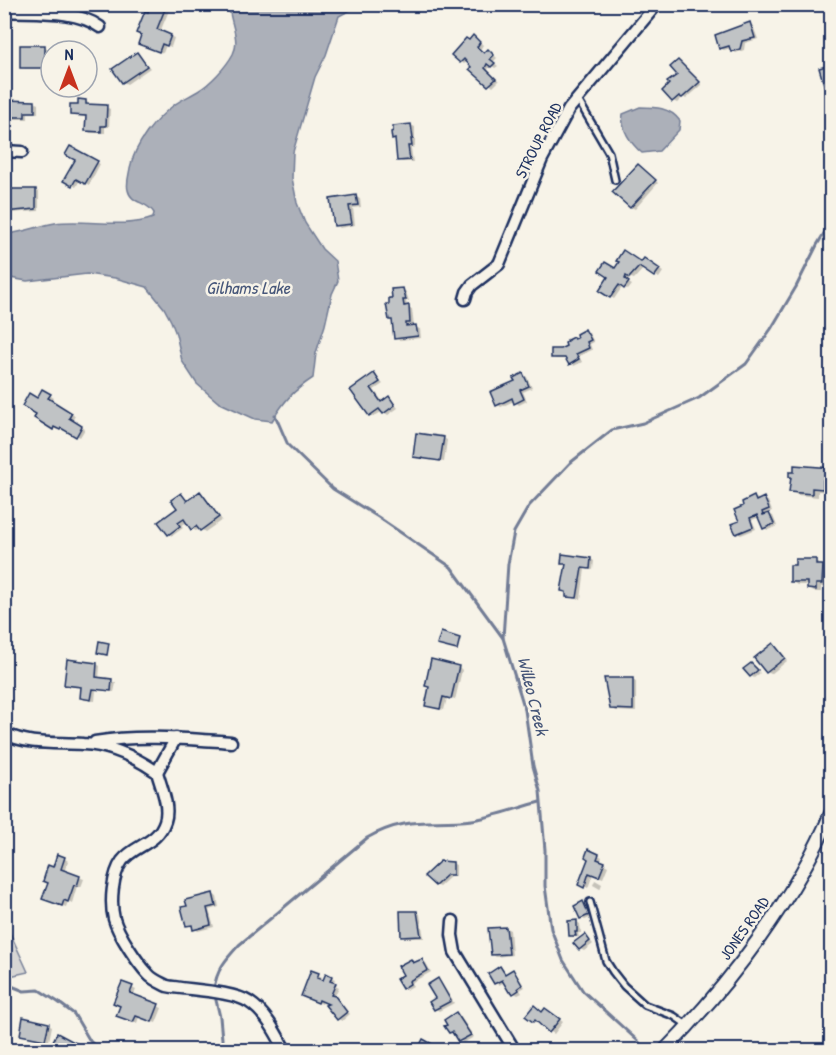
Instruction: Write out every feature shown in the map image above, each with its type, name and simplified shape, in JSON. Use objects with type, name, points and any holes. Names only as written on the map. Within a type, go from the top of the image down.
[{"type":"street","name":"STROUP ROAD","points":[[465,299],[472,285],[499,264],[557,128],[577,98],[657,4]]},
{"type":"street","points":[[4,11],[77,15],[92,20],[100,27]]},
{"type":"street","points":[[4,151],[22,152]]},
{"type":"street","points":[[4,734],[27,741],[104,746],[123,752],[157,772]]},
{"type":"street","points":[[83,744],[109,739],[176,738],[231,742]]},
{"type":"street","points":[[176,738],[157,772],[167,809],[164,822],[151,841],[123,861],[115,881],[113,914],[118,930],[148,974],[167,986],[243,999],[258,1009],[285,1050]]},
{"type":"street","name":"JONES ROAD","points":[[665,1050],[726,982],[756,942],[805,864],[831,811]]},
{"type":"street","points":[[453,921],[452,935],[455,952],[512,1046],[504,1050]]},
{"type":"lane","points":[[577,98],[609,153],[615,180]]},
{"type":"lane","points":[[590,902],[606,961],[618,979],[645,1005],[674,1016],[688,1026]]},
{"type":"shaded area","points":[[5,922],[28,972],[5,977]]},
{"type":"water","name":"Gilhams Lake","points":[[229,5],[360,5],[339,16],[326,55],[315,77],[293,152],[292,178],[297,203],[305,223],[322,249],[335,261],[338,281],[332,294],[316,353],[313,378],[289,397],[272,421],[255,419],[218,402],[197,384],[182,361],[171,321],[147,287],[115,278],[87,274],[27,281],[5,277],[5,234],[55,223],[130,223],[153,218],[154,213],[151,209],[132,198],[128,190],[128,179],[136,150],[160,117],[177,103],[208,84],[230,59],[236,42]]},
{"type":"water","points":[[640,107],[667,110],[680,121],[679,130],[659,151],[642,153],[630,140],[625,130],[623,114]]},
{"type":"building","points":[[151,4],[167,4],[157,29],[171,35],[167,46],[162,44],[159,52],[138,44],[141,35],[136,33],[145,11],[148,12]]},
{"type":"building","points":[[750,22],[755,38],[742,41],[740,49],[731,52],[729,46],[719,49],[715,35]]},
{"type":"building","points":[[473,35],[480,42],[477,47],[484,53],[488,49],[494,55],[490,59],[495,63],[491,67],[487,64],[485,68],[496,79],[488,86],[469,69],[471,67],[464,59],[460,63],[451,55],[466,38],[469,40]]},
{"type":"building","points":[[20,45],[39,45],[39,68],[20,68]]},
{"type":"building","points":[[137,52],[147,66],[122,83],[112,69]]},
{"type":"building","points":[[678,60],[700,82],[682,98],[679,96],[672,102],[662,91],[669,84],[667,82],[677,75],[670,67]]},
{"type":"building","points":[[830,65],[832,86],[825,88],[819,68]]},
{"type":"building","points":[[78,99],[86,100],[86,104],[107,105],[106,126],[101,126],[101,132],[85,131],[86,116],[70,115],[70,104],[78,104]]},
{"type":"building","points":[[4,100],[35,101],[35,112],[25,112],[25,117],[6,117],[4,120]]},
{"type":"building","points":[[411,124],[413,139],[411,139],[412,146],[408,146],[410,160],[397,161],[395,139],[392,140],[391,132],[393,126]]},
{"type":"building","points":[[70,146],[98,161],[85,184],[76,179],[72,186],[63,181],[75,160],[65,155]]},
{"type":"building","points":[[638,164],[656,180],[630,208],[612,192]]},
{"type":"building","points":[[10,189],[36,189],[36,209],[4,212],[4,196],[11,196]]},
{"type":"building","points":[[356,195],[358,205],[349,206],[352,224],[334,226],[330,199]]},
{"type":"building","points":[[623,250],[641,262],[644,258],[660,269],[654,277],[639,267],[629,278],[626,276],[625,279],[629,282],[624,289],[619,285],[610,298],[599,291],[608,277],[599,271],[605,262],[615,268],[619,262],[616,261]]},
{"type":"building","points":[[403,288],[406,300],[403,300],[404,306],[409,305],[410,323],[406,323],[406,326],[416,325],[418,336],[394,339],[392,320],[389,320],[386,304],[389,304],[389,298],[392,298],[391,289]]},
{"type":"building","points":[[585,329],[591,340],[587,342],[589,348],[576,354],[579,359],[569,365],[565,358],[551,358],[551,349],[566,346],[567,340],[577,338],[576,334]]},
{"type":"building","points":[[374,373],[380,382],[371,388],[381,402],[389,396],[395,405],[383,414],[379,409],[369,416],[350,390]]},
{"type":"building","points":[[523,373],[529,386],[520,390],[524,399],[514,404],[512,398],[496,406],[490,392],[515,381],[513,378]]},
{"type":"building","points":[[42,389],[51,394],[48,398],[72,413],[69,418],[82,426],[76,437],[61,428],[60,430],[54,427],[53,430],[34,418],[36,414],[22,406],[29,393],[37,398]]},
{"type":"building","points":[[416,433],[444,437],[440,461],[413,457]]},
{"type":"building","points":[[794,465],[832,468],[832,481],[823,480],[823,489],[812,488],[812,494],[789,492],[791,477],[789,477],[789,472],[794,472]]},
{"type":"building","points":[[200,491],[219,517],[200,531],[196,526],[191,530],[184,519],[178,523],[180,526],[168,535],[158,522],[177,508],[171,500],[181,493],[187,501]]},
{"type":"building","points":[[754,496],[756,501],[764,497],[769,509],[762,512],[763,515],[769,513],[774,524],[763,529],[757,515],[750,518],[753,527],[736,534],[731,524],[739,521],[734,510],[743,506],[742,502]]},
{"type":"building","points":[[562,554],[591,558],[590,569],[582,568],[577,598],[566,597],[566,592],[561,591],[566,564],[561,564]]},
{"type":"building","points":[[795,559],[816,559],[816,565],[823,565],[822,584],[816,584],[816,590],[807,589],[807,582],[790,582],[790,565],[795,565]]},
{"type":"building","points":[[441,632],[460,638],[457,650],[437,645]]},
{"type":"building","points":[[99,641],[109,643],[107,655],[97,653]]},
{"type":"building","points":[[773,643],[785,658],[766,673],[754,658]]},
{"type":"building","points":[[67,659],[97,663],[96,677],[112,679],[111,691],[93,689],[91,700],[80,698],[81,687],[64,685]]},
{"type":"building","points":[[431,659],[459,666],[451,699],[443,697],[440,709],[425,706],[429,687],[425,686]]},
{"type":"building","points":[[751,663],[758,670],[750,677],[743,669]]},
{"type":"building","points":[[604,678],[633,678],[633,710],[610,709]]},
{"type":"building","points":[[588,849],[599,854],[597,859],[605,862],[599,877],[589,873],[584,888],[578,885],[588,859],[585,857]]},
{"type":"building","points":[[57,854],[65,857],[61,869],[80,876],[68,902],[64,900],[62,906],[42,899],[48,883],[43,881],[48,865],[53,867]]},
{"type":"building","points":[[440,861],[453,862],[453,875],[447,875],[435,886],[424,876]]},
{"type":"building","points":[[213,893],[216,906],[207,908],[211,925],[193,930],[192,925],[186,926],[181,907],[187,906],[185,900]]},
{"type":"building","points":[[583,901],[589,915],[580,919],[574,906]]},
{"type":"building","points":[[400,911],[417,911],[421,936],[401,937]]},
{"type":"building","points":[[577,920],[576,936],[569,936],[568,921]]},
{"type":"building","points":[[506,927],[509,954],[491,955],[488,928]]},
{"type":"building","points":[[585,934],[590,941],[579,950],[573,943]]},
{"type":"building","points":[[411,959],[413,963],[422,959],[428,970],[409,981],[410,984],[402,989],[396,979],[403,975],[398,966]]},
{"type":"building","points":[[500,966],[505,974],[513,969],[522,985],[513,994],[509,992],[502,980],[494,984],[488,974]]},
{"type":"building","points":[[311,970],[319,973],[317,978],[323,980],[326,973],[332,976],[330,981],[336,983],[331,995],[335,996],[347,1012],[337,1020],[325,1005],[328,1004],[319,1000],[318,1003],[301,996]]},
{"type":"building","points":[[438,978],[451,1001],[434,1010],[429,1002],[435,998],[427,985]]},
{"type":"building","points":[[122,982],[133,986],[130,993],[159,1004],[152,1022],[136,1016],[133,1022],[116,1016],[120,1006],[113,1003]]},
{"type":"building","points":[[534,1005],[542,1012],[545,1008],[560,1019],[549,1033],[535,1020],[533,1022],[525,1016]]},
{"type":"building","points":[[456,1012],[471,1035],[458,1042],[452,1032],[449,1033],[444,1026],[447,1025],[444,1020]]},
{"type":"building","points":[[23,1017],[49,1023],[45,1040],[20,1035]]},
{"type":"building","points":[[57,1033],[78,1044],[75,1050],[49,1049]]},
{"type":"building","points":[[423,1039],[443,1050],[425,1050],[419,1047]]},
{"type":"waterway","points":[[503,638],[508,564],[514,532],[529,506],[570,463],[612,430],[643,423],[699,398],[746,364],[771,329],[832,220]]},
{"type":"waterway","name":"Willeo Creek","points":[[275,415],[288,445],[333,489],[451,567],[503,638],[525,710],[533,766],[540,791],[545,850],[545,886],[551,929],[563,960],[583,991],[639,1042],[644,1050]]},
{"type":"waterway","points":[[214,990],[219,971],[239,945],[367,838],[395,826],[419,822],[472,820],[540,802]]},
{"type":"waterway","points":[[4,983],[24,991],[39,990],[58,1002],[74,1014],[90,1041],[99,1050]]},
{"type":"waterway","points":[[215,996],[220,1017],[223,1050]]}]
